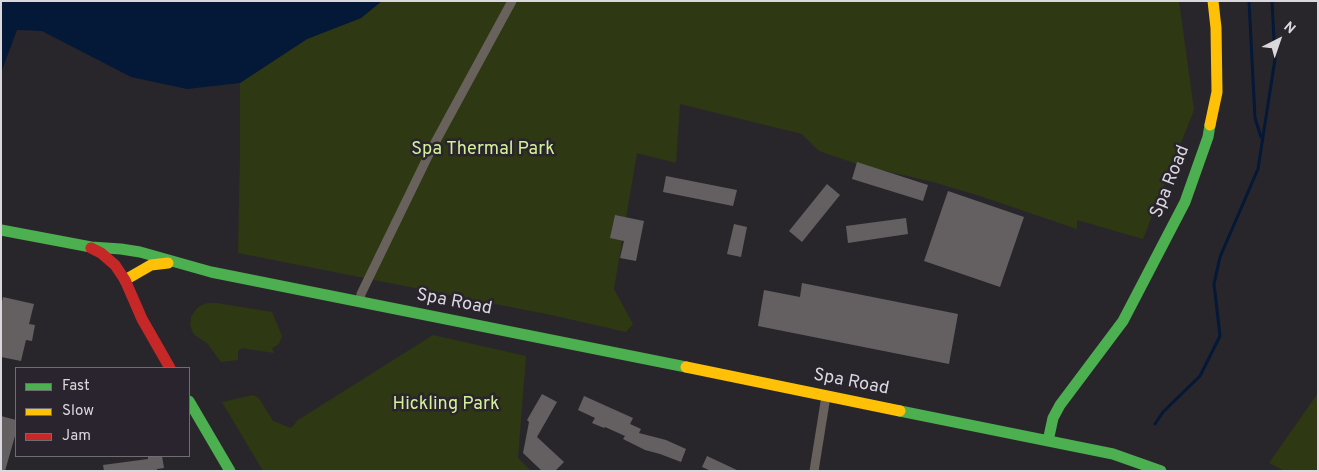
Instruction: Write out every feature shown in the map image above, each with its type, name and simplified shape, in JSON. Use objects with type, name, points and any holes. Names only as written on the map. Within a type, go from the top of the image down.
[{"type":"main road","name":"Spa Road","points":[[1,230],[91,248],[140,252],[211,272],[1048,441],[1053,418],[1060,405],[1123,321],[1185,202],[1208,137],[1217,92],[1216,28],[1212,1]]},
{"type":"main road","name":"Spa Road","points":[[91,248],[101,253],[115,265],[126,280],[152,265],[173,262]]},
{"type":"main road","points":[[126,280],[142,320],[169,367]]},
{"type":"main road","points":[[190,403],[230,471]]},
{"type":"main road","points":[[1048,441],[1112,454],[1161,471]]},
{"type":"street","points":[[360,302],[361,294],[431,150],[512,1]]},
{"type":"street","points":[[814,471],[826,396]]},
{"type":"green space","name":"Spa Thermal Park","points":[[382,1],[1179,1],[1194,110],[1143,239],[1077,220],[1077,229],[980,196],[933,182],[860,165],[819,151],[802,134],[680,104],[676,163],[637,153],[614,289],[633,324],[626,332],[551,315],[238,253],[240,83],[307,39],[361,18]]},
{"type":"green space","points":[[208,303],[272,312],[282,336],[279,344],[272,348],[274,353],[242,348],[238,351],[238,360],[221,362],[207,343],[193,333],[190,325],[191,317],[197,308]]},
{"type":"green space","name":"Hickling Park","points":[[433,335],[526,356],[518,458],[531,471],[263,471],[222,402],[253,395],[259,398],[273,421],[291,428],[298,420]]},
{"type":"green space","points":[[1318,393],[1318,471],[1285,471],[1269,463]]},
{"type":"water","points":[[1,1],[382,1],[361,18],[307,39],[240,83],[187,89],[131,77],[42,31],[17,30],[1,73]]},
{"type":"building","points":[[857,162],[928,185],[923,201],[852,179]]},
{"type":"building","points":[[666,176],[737,190],[733,206],[663,192]]},
{"type":"building","points":[[827,184],[840,195],[802,242],[789,231]]},
{"type":"building","points":[[948,191],[1024,217],[1000,287],[924,261]]},
{"type":"building","points":[[615,215],[644,221],[636,261],[620,258],[624,241],[610,238]]},
{"type":"building","points":[[906,218],[908,234],[848,243],[846,226]]},
{"type":"building","points":[[734,224],[747,227],[741,257],[727,254]]},
{"type":"building","points":[[802,283],[958,314],[949,364],[758,326],[764,290],[800,297]]},
{"type":"building","points":[[3,297],[34,304],[29,324],[35,325],[32,341],[26,340],[21,361],[1,357],[1,306]]},
{"type":"building","points":[[542,394],[557,402],[537,437],[564,462],[555,471],[542,471],[523,453],[529,422],[527,420]]},
{"type":"building","points":[[584,396],[633,418],[630,424],[641,429],[639,433],[666,440],[686,449],[681,462],[645,450],[623,439],[625,436],[592,423],[595,418],[578,410]]},
{"type":"building","points":[[1,416],[15,420],[15,436],[5,471],[1,471]]},
{"type":"building","points":[[707,456],[739,471],[711,471],[702,467]]},
{"type":"building","points":[[148,457],[162,457],[164,468],[157,469],[157,471],[104,471],[103,465],[148,459]]},
{"type":"waterway","points":[[1249,1],[1255,118],[1261,137]]},
{"type":"waterway","points":[[1155,424],[1163,412],[1200,376],[1220,336],[1214,284],[1220,257],[1258,169],[1275,59],[1272,1]]},
{"type":"traffic: fast","points":[[1048,441],[1053,418],[1060,405],[1123,321],[1185,202],[1208,137],[1210,125]]},
{"type":"traffic: fast","points":[[1,230],[91,247],[140,252],[211,272],[686,367]]},
{"type":"traffic: fast","points":[[190,403],[230,471]]},
{"type":"traffic: fast","points":[[900,411],[1113,454],[1161,471]]},
{"type":"traffic: slow","points":[[1210,125],[1217,92],[1216,28],[1213,1]]},
{"type":"traffic: slow","points":[[125,280],[151,265],[168,263]]},
{"type":"traffic: slow","points":[[686,367],[900,411]]},
{"type":"traffic: jam","points":[[91,248],[101,253],[115,265],[125,280],[142,319],[169,367]]}]
